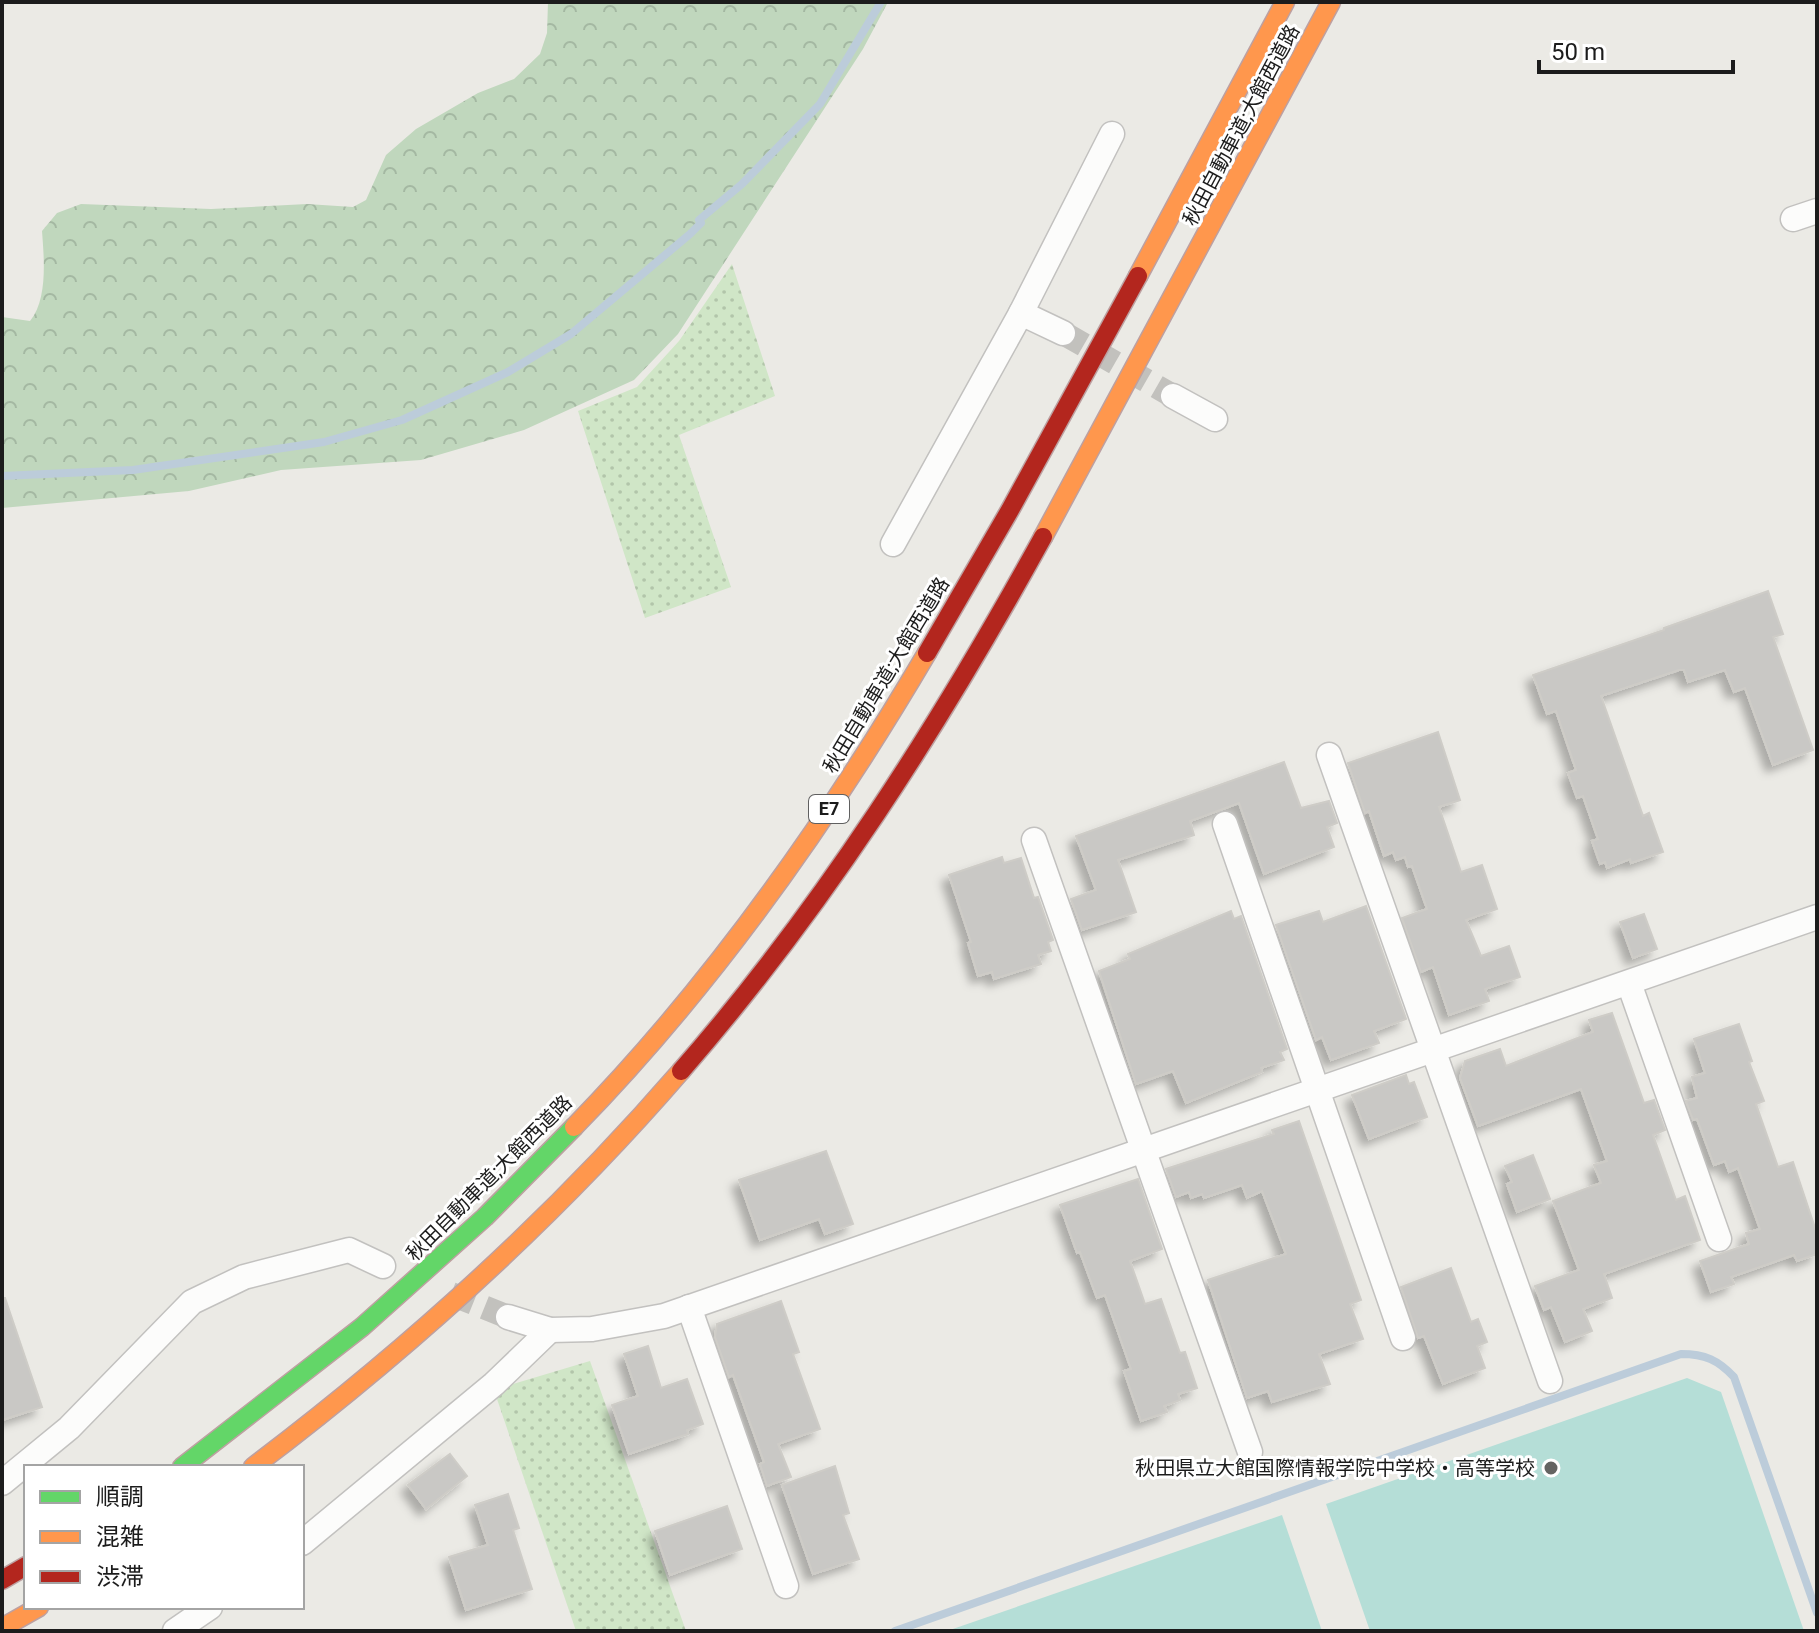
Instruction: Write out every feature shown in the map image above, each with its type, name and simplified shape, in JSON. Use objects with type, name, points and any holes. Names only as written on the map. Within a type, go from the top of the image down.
[{"type":"highway","name":"秋田自動車道;大館西道路","points":[[185,1465],[312,1369],[385,1309],[481,1221],[578,1122],[661,1030],[751,921],[833,804],[907,688],[985,555],[1285,2]]},
{"type":"highway","name":"秋田自動車道;大館西道路","points":[[256,1465],[415,1338],[508,1255],[601,1159],[693,1057],[782,947],[861,838],[944,709],[1017,585],[1331,2]]},
{"type":"highway","points":[[2,1580],[24,1567]]},
{"type":"highway","points":[[2,1628],[35,1609]]},
{"type":"street","points":[[893,544],[1021,313],[1112,134]]},
{"type":"street","points":[[1793,219],[1817,211]]},
{"type":"street","points":[[1021,313],[1063,333]]},
{"type":"street","points":[[1173,396],[1215,419]]},
{"type":"street","points":[[1329,755],[1550,1381]]},
{"type":"street","points":[[1225,824],[1403,1338]]},
{"type":"street","points":[[1034,840],[1250,1452]]},
{"type":"street","points":[[508,1317],[550,1330],[592,1329],[664,1316],[1817,917]]},
{"type":"street","points":[[1629,983],[1719,1239]]},
{"type":"street","points":[[2,1483],[69,1428],[192,1302],[244,1277],[349,1250],[383,1266]]},
{"type":"street","points":[[689,1307],[786,1586]]},
{"type":"street","points":[[304,1541],[494,1384],[550,1330]]},
{"type":"street","points":[[175,1631],[207,1609]]},
{"type":"green space","points":[[548,2],[888,2],[863,49],[678,334],[634,380],[524,430],[421,460],[281,470],[189,491],[2,508],[2,317],[30,321],[36,312],[44,278],[42,231],[57,213],[81,204],[211,209],[307,204],[353,207],[366,200],[386,155],[416,129],[478,93],[514,79],[540,54],[547,33]]},
{"type":"green space","points":[[732,264],[775,396],[679,435],[731,587],[645,618],[578,411],[637,387],[679,341]]},
{"type":"green space","points":[[590,1361],[686,1631],[576,1631],[497,1399],[506,1386]]},
{"type":"shaded area","points":[[1687,1378],[1721,1392],[1804,1631],[1370,1631],[1326,1504]]},
{"type":"shaded area","points":[[1282,1515],[1322,1631],[947,1631]]},
{"type":"building","points":[[1768,591],[1783,634],[1773,637],[1813,750],[1773,765],[1745,688],[1734,692],[1725,670],[1688,682],[1684,670],[1679,670],[1601,696],[1643,816],[1649,813],[1663,852],[1607,868],[1605,862],[1600,864],[1592,841],[1598,839],[1583,796],[1577,798],[1568,773],[1576,770],[1556,711],[1547,714],[1533,675]]},
{"type":"building","points":[[1438,732],[1460,800],[1439,807],[1461,872],[1482,865],[1497,909],[1466,920],[1481,956],[1509,946],[1520,977],[1485,989],[1489,1001],[1449,1015],[1433,967],[1421,972],[1402,918],[1427,909],[1412,866],[1408,867],[1405,857],[1396,860],[1393,852],[1384,856],[1348,763]]},
{"type":"building","points":[[1284,762],[1301,808],[1329,801],[1337,823],[1327,827],[1334,847],[1264,874],[1239,803],[1190,821],[1194,835],[1118,860],[1136,912],[1082,930],[1071,899],[1096,890],[1076,836]]},
{"type":"building","points":[[1002,857],[1004,863],[1021,858],[1034,898],[1038,897],[1053,940],[1048,942],[1051,951],[1038,955],[1041,964],[994,979],[992,972],[978,976],[968,943],[971,942],[949,875]]},
{"type":"building","points":[[1366,906],[1406,1019],[1374,1031],[1379,1043],[1331,1060],[1322,1037],[1316,1040],[1276,925],[1319,911],[1323,922]]},
{"type":"building","points":[[1231,911],[1234,919],[1241,916],[1287,1049],[1280,1052],[1284,1060],[1186,1103],[1173,1071],[1136,1084],[1099,971],[1130,959],[1128,954]]},
{"type":"building","points":[[1644,914],[1657,949],[1633,958],[1620,922]]},
{"type":"building","points":[[1612,1013],[1644,1103],[1654,1100],[1665,1130],[1653,1135],[1676,1200],[1685,1196],[1700,1240],[1604,1274],[1612,1298],[1583,1309],[1592,1331],[1565,1342],[1551,1307],[1544,1310],[1535,1286],[1579,1270],[1553,1201],[1601,1183],[1594,1165],[1607,1161],[1581,1089],[1478,1126],[1460,1078],[1465,1061],[1500,1049],[1506,1066],[1593,1032],[1589,1020]]},
{"type":"building","points":[[1739,1024],[1764,1101],[1756,1104],[1778,1167],[1793,1162],[1817,1234],[1817,1254],[1797,1261],[1794,1255],[1731,1277],[1734,1284],[1711,1292],[1700,1261],[1749,1244],[1746,1233],[1760,1229],[1738,1168],[1729,1172],[1725,1161],[1714,1165],[1697,1119],[1693,1120],[1686,1101],[1697,1098],[1692,1077],[1705,1073],[1694,1039]]},
{"type":"building","points":[[1406,1075],[1409,1084],[1414,1082],[1427,1117],[1369,1139],[1352,1095]]},
{"type":"building","points":[[1299,1121],[1361,1300],[1350,1304],[1363,1339],[1319,1354],[1330,1384],[1272,1402],[1268,1391],[1247,1398],[1208,1280],[1286,1254],[1262,1191],[1247,1198],[1242,1185],[1204,1198],[1202,1194],[1191,1198],[1189,1192],[1176,1197],[1166,1169],[1274,1134],[1272,1130]]},
{"type":"building","points":[[826,1151],[853,1224],[825,1234],[819,1219],[760,1240],[739,1180]]},
{"type":"building","points":[[1533,1155],[1550,1199],[1517,1212],[1507,1184],[1512,1182],[1505,1166]]},
{"type":"building","points":[[1138,1179],[1162,1249],[1130,1261],[1145,1304],[1161,1299],[1180,1353],[1185,1352],[1197,1388],[1178,1394],[1180,1400],[1164,1406],[1167,1412],[1141,1421],[1124,1371],[1131,1369],[1105,1295],[1097,1298],[1060,1205]]},
{"type":"building","points":[[1451,1268],[1471,1322],[1478,1319],[1487,1342],[1477,1346],[1485,1368],[1443,1384],[1424,1336],[1418,1338],[1401,1287]]},
{"type":"building","points":[[2,1298],[5,1298],[42,1407],[2,1420]]},
{"type":"building","points":[[781,1301],[799,1352],[793,1354],[820,1429],[778,1444],[791,1477],[767,1486],[760,1464],[764,1462],[733,1375],[729,1377],[715,1337],[717,1324]]},
{"type":"building","points":[[648,1346],[661,1388],[687,1379],[703,1424],[687,1430],[688,1434],[629,1454],[612,1405],[638,1396],[624,1354]]},
{"type":"building","points":[[450,1454],[467,1476],[426,1509],[408,1485]]},
{"type":"building","points":[[835,1466],[849,1513],[843,1515],[859,1559],[813,1574],[782,1485]]},
{"type":"building","points":[[508,1494],[519,1528],[513,1530],[532,1589],[466,1610],[449,1557],[488,1545],[475,1505]]},
{"type":"building","points":[[727,1506],[742,1549],[670,1575],[655,1531]]},
{"type":"waterway","points":[[2,476],[133,470],[324,442],[402,420],[508,372],[571,334],[690,234],[701,223],[699,220],[742,184],[820,104],[881,2]]},
{"type":"waterway","points":[[895,1631],[1681,1354],[1710,1359],[1734,1377],[1817,1613]]},
{"type":"tunnel","points":[[1063,333],[1173,396]]},
{"type":"tunnel","points":[[451,1294],[508,1317]]},
{"type":"traffic: fast","points":[[185,1465],[362,1327],[485,1217],[574,1127]]},
{"type":"traffic: slow","points":[[1138,276],[1285,2]]},
{"type":"traffic: slow","points":[[1043,537],[1331,2]]},
{"type":"traffic: slow","points":[[574,1127],[673,1017],[765,901],[849,779],[927,653]]},
{"type":"traffic: slow","points":[[256,1465],[368,1376],[478,1280],[582,1179],[681,1071]]},
{"type":"traffic: slow","points":[[2,1628],[35,1609]]},
{"type":"traffic: jam","points":[[927,653],[1010,510],[1138,276]]},
{"type":"traffic: jam","points":[[681,1071],[783,945],[876,814],[963,677],[1043,537]]},
{"type":"traffic: jam","points":[[2,1580],[24,1567]]},
{"type":"place","name":"秋田県立大館国際情報学院中学校・高等学校","points":[[1551,1468]]}]
